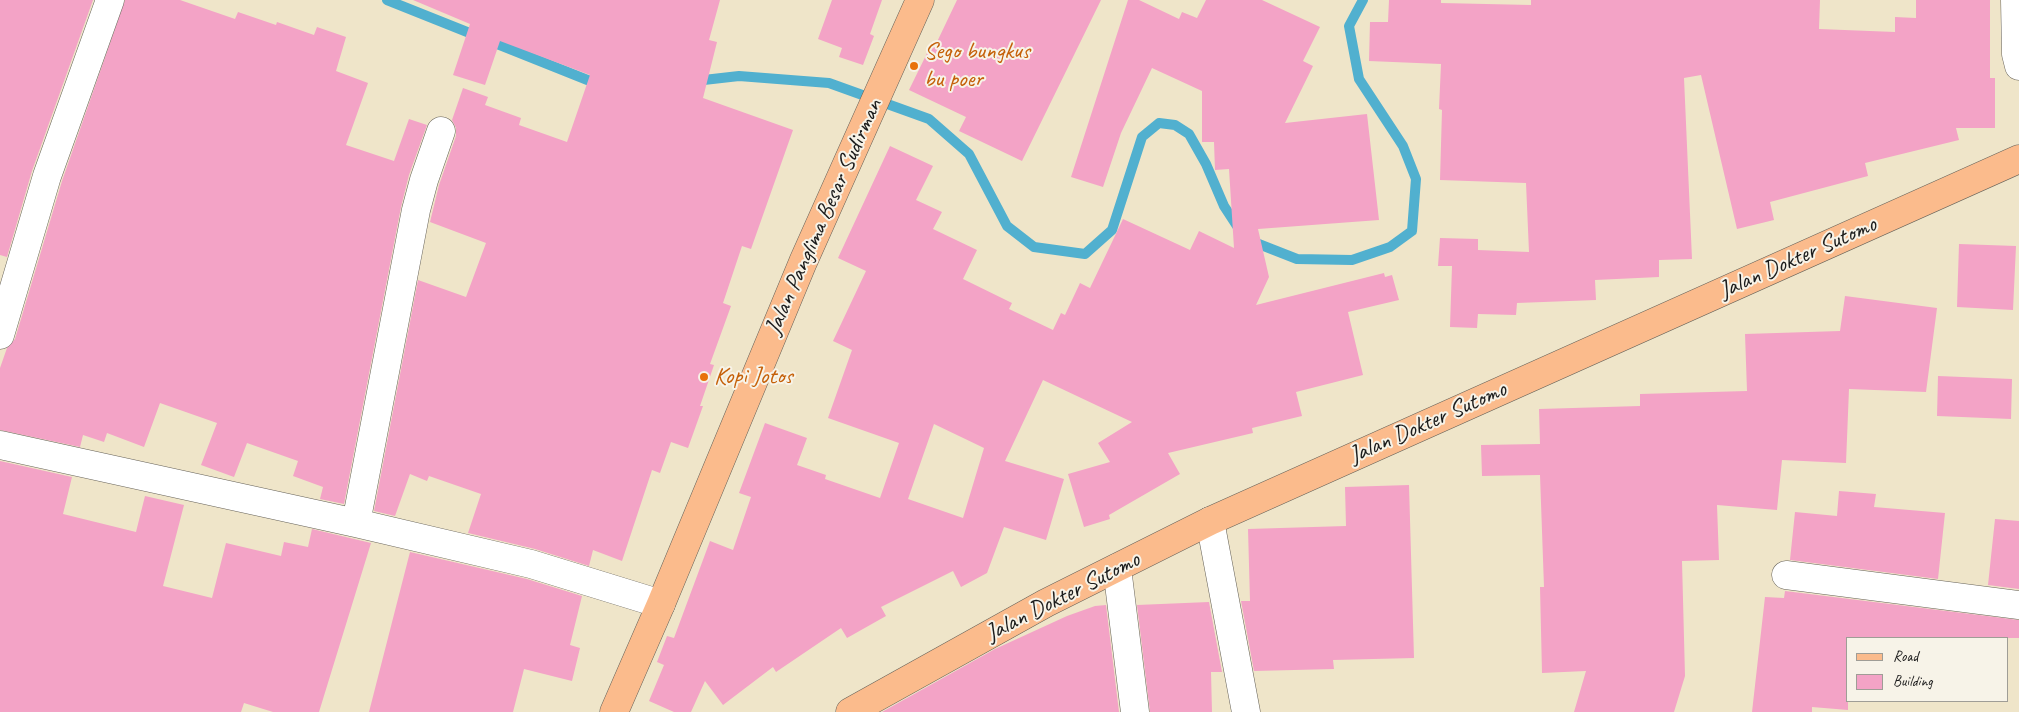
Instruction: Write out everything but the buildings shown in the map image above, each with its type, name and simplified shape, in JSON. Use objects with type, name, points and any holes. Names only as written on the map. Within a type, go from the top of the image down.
[{"type":"main road","name":"Jalan Panglima Besar Sudirman","points":[[622,707],[662,604],[803,262],[920,0]]},
{"type":"main road","name":"Jalan Dokter Sutomo","points":[[850,712],[1046,603],[1210,521],[2019,159]]},
{"type":"street","points":[[0,335],[47,176],[110,0]]},
{"type":"street","points":[[2015,0],[2016,54],[2019,66]]},
{"type":"street","points":[[356,523],[415,215],[424,180],[441,130]]},
{"type":"street","points":[[0,445],[356,523],[531,564],[662,604]]},
{"type":"street","points":[[1210,521],[1246,712]]},
{"type":"street","points":[[1117,568],[1135,712]]},
{"type":"street","points":[[1786,575],[2019,605]]},
{"type":"waterway","points":[[387,0],[600,85]]},
{"type":"waterway","points":[[1251,241],[1297,259],[1352,260],[1390,247],[1412,231],[1416,179],[1403,146],[1359,79],[1349,26],[1363,0]]},
{"type":"waterway","points":[[695,81],[739,76],[829,83],[929,119],[969,154],[1007,226],[1034,247],[1085,254],[1112,230],[1142,137],[1159,123],[1175,125],[1189,134],[1206,164],[1224,206],[1239,229]]},
{"type":"place","name":"Sego bungkus bu poer","points":[[914,66]]},
{"type":"place","name":"Kopi Jotos","points":[[704,377]]}]
